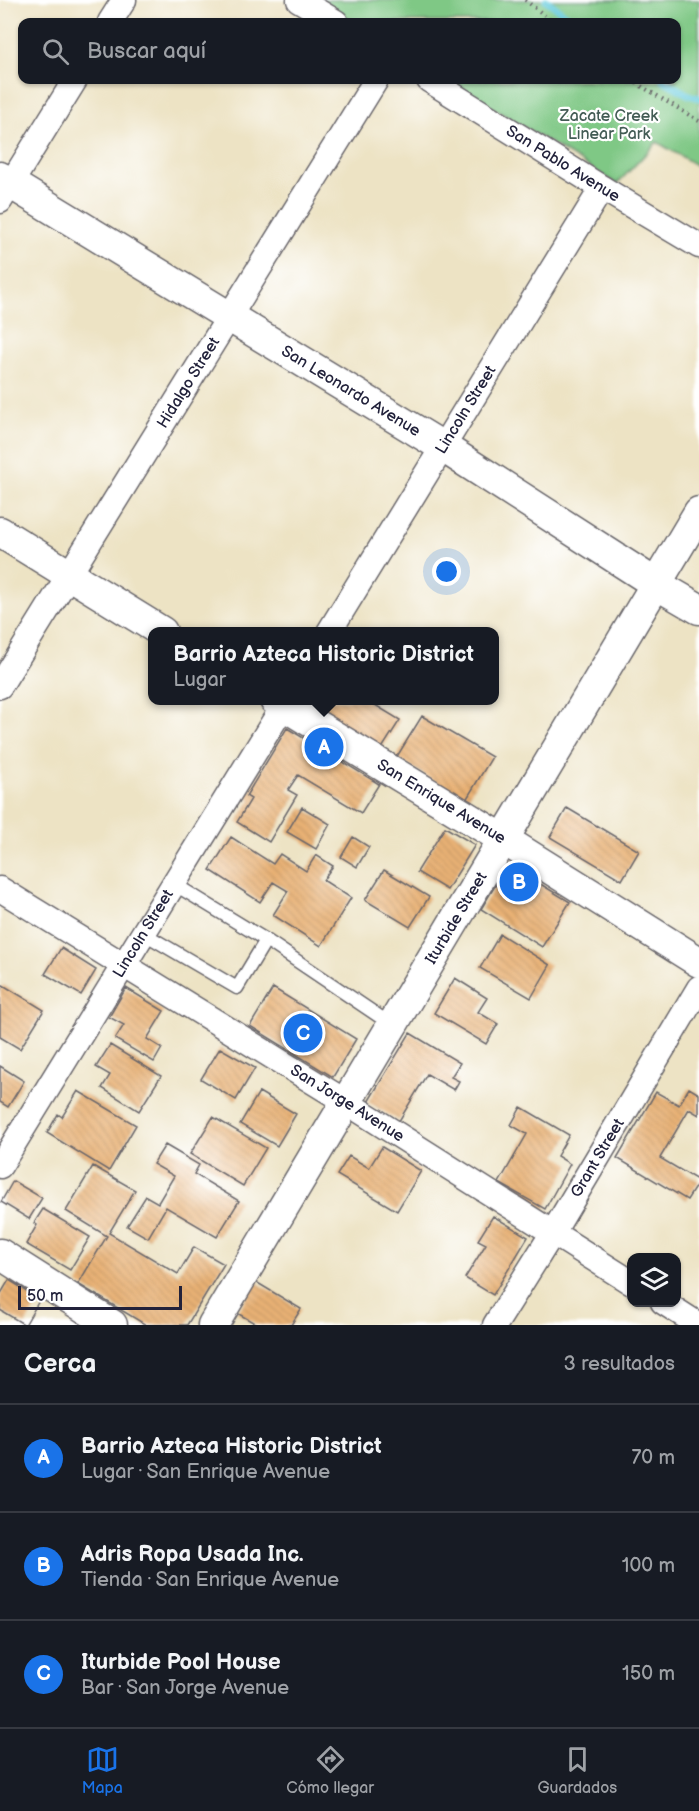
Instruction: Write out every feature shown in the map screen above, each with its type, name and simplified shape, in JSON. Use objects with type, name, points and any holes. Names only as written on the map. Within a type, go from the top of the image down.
[{"type":"street","points":[[113,18],[124,0]]},
{"type":"street","points":[[299,0],[329,18]]},
{"type":"street","points":[[4,187],[72,84]]},
{"type":"street","name":"Hidalgo Street","points":[[0,686],[374,84]]},
{"type":"street","name":"San Pablo Avenue","points":[[435,84],[699,246]]},
{"type":"street","name":"San Leonardo Avenue","points":[[4,187],[229,317],[442,447],[699,609]]},
{"type":"street","name":"Lincoln Street","points":[[332,627],[602,188]]},
{"type":"street","name":"Iturbide Street","points":[[213,1325],[699,512]]},
{"type":"street","points":[[0,532],[154,627]]},
{"type":"street","name":"Lincoln Street","points":[[0,1166],[174,884],[280,705]]},
{"type":"street","name":"San Enrique Avenue","points":[[287,705],[699,962]]},
{"type":"street","name":"San Jorge Avenue","points":[[0,889],[346,1102],[627,1280]]},
{"type":"street","name":"Grant Street","points":[[495,1325],[699,988]]},
{"type":"street","points":[[0,1254],[112,1325]]},
{"type":"street","points":[[671,1307],[699,1325]]},
{"type":"lane","points":[[174,884],[266,940],[392,1025]]},
{"type":"lane","points":[[143,933],[237,988],[266,940]]},
{"type":"path","points":[[525,0],[549,18]]},
{"type":"path","points":[[638,84],[699,121]]},
{"type":"green space","name":"Zacate Creek Linear Park","points":[[318,0],[699,0],[699,167],[657,142],[617,184],[454,84],[681,84],[681,18],[348,18]]},
{"type":"building","points":[[309,705],[375,705],[400,720],[381,750]]},
{"type":"building","points":[[422,716],[492,757],[466,800],[396,758]]},
{"type":"building","points":[[287,728],[379,784],[361,813],[298,775],[288,790],[297,795],[269,842],[237,822],[251,799],[246,796]]},
{"type":"building","points":[[302,807],[330,824],[316,849],[287,832]]},
{"type":"building","points":[[567,808],[639,851],[622,880],[550,837]]},
{"type":"building","points":[[445,827],[475,845],[447,890],[417,872]]},
{"type":"building","points":[[231,837],[273,864],[280,854],[306,871],[316,855],[333,866],[323,880],[351,898],[321,946],[273,915],[288,891],[273,882],[260,902],[210,870]]},
{"type":"building","points":[[353,837],[369,847],[357,867],[341,857]]},
{"type":"building","points":[[514,868],[570,902],[542,947],[481,909],[504,871]]},
{"type":"building","points":[[384,870],[429,897],[410,927],[365,900]]},
{"type":"building","points":[[500,934],[550,965],[531,998],[480,968]]},
{"type":"building","points":[[61,948],[96,970],[81,995],[45,974]]},
{"type":"building","points":[[455,978],[487,998],[478,1012],[498,1024],[486,1044],[434,1013]]},
{"type":"building","points":[[3,985],[44,1010],[20,1049],[0,1037],[0,991]]},
{"type":"building","points":[[126,988],[164,1011],[147,1039],[162,1048],[154,1062],[115,1039],[124,1025],[109,1017]]},
{"type":"building","points":[[273,988],[356,1039],[333,1077],[250,1026]]},
{"type":"building","points":[[410,1033],[460,1063],[451,1077],[459,1081],[454,1090],[427,1074],[399,1121],[368,1102]]},
{"type":"building","points":[[110,1045],[161,1076],[139,1111],[102,1088],[110,1075],[96,1067]]},
{"type":"building","points":[[220,1048],[255,1068],[236,1100],[201,1079]]},
{"type":"building","points":[[0,1066],[24,1081],[8,1107],[0,1102]]},
{"type":"building","points":[[689,1088],[699,1094],[699,1115],[689,1109],[660,1158],[699,1181],[687,1200],[617,1158],[656,1092],[679,1105]]},
{"type":"building","points":[[78,1091],[136,1125],[109,1171],[47,1133],[58,1114],[62,1117]]},
{"type":"building","points":[[259,1092],[296,1114],[277,1146],[240,1124]]},
{"type":"building","points":[[521,1107],[569,1135],[557,1156],[570,1164],[545,1209],[499,1183],[527,1134],[511,1125]]},
{"type":"building","points":[[213,1117],[266,1148],[243,1186],[190,1154]]},
{"type":"building","points":[[165,1145],[199,1165],[194,1174],[239,1201],[217,1237],[166,1207],[148,1238],[127,1226],[146,1196],[158,1203],[174,1176],[153,1164]]},
{"type":"building","points":[[382,1147],[421,1171],[397,1211],[337,1175],[349,1156],[369,1168]]},
{"type":"building","points":[[93,1166],[135,1190],[109,1233],[178,1274],[194,1247],[224,1264],[187,1325],[146,1325],[78,1284],[107,1236],[66,1211]]},
{"type":"building","points":[[13,1181],[42,1198],[29,1219],[1,1202]]},
{"type":"building","points":[[43,1209],[90,1237],[70,1270],[26,1244],[37,1225],[34,1223]]},
{"type":"building","points":[[493,1216],[528,1237],[493,1295],[465,1278],[486,1244],[478,1240]]},
{"type":"building","points":[[9,1280],[40,1299],[25,1325],[0,1310],[0,1295]]},
{"type":"building","points":[[256,1282],[301,1309],[291,1325],[258,1325],[237,1313]]},
{"type":"waterway","points":[[546,0],[570,18]]},
{"type":"waterway","points":[[670,84],[699,98]]},
{"type":"place","name":"Barrio Azteca Historic District","points":[[324,747]]},
{"type":"place","name":"Adris Ropa Usada Inc.","points":[[519,882]]},
{"type":"place","name":"Iturbide Pool House","points":[[303,1033]]}]
